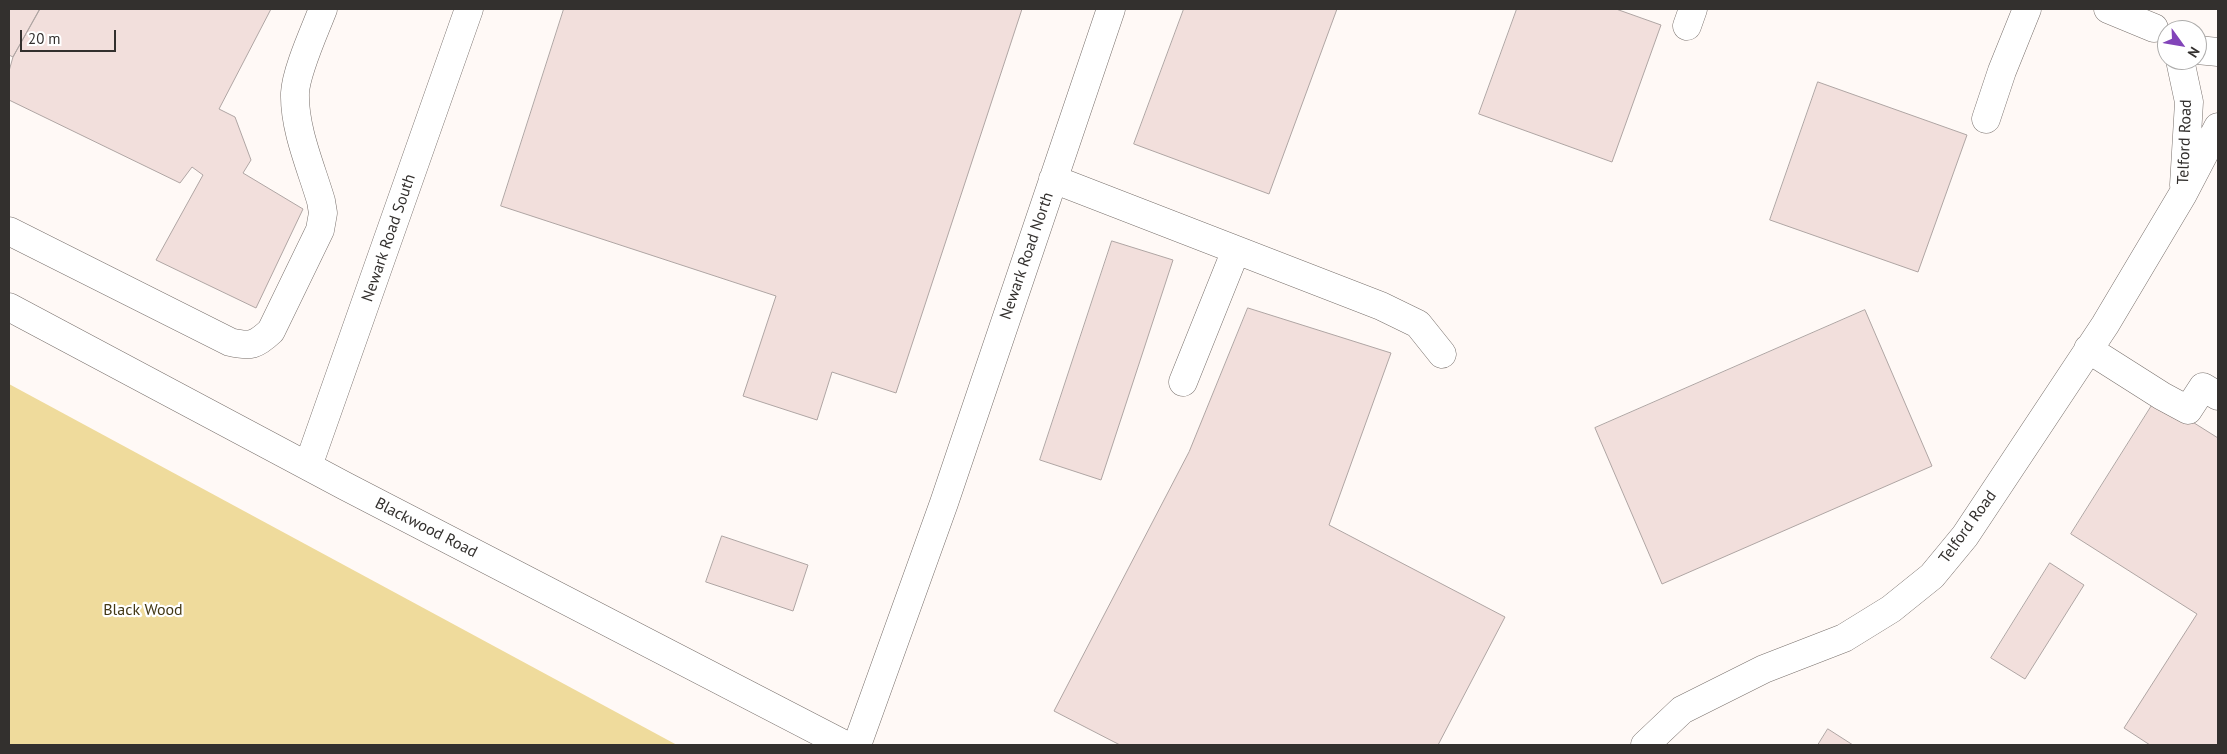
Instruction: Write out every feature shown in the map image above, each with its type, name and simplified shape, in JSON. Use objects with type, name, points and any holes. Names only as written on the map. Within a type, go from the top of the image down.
[{"type":"street","points":[[9,231],[230,342],[248,346],[261,340],[271,330],[320,230],[323,213],[300,132],[295,92],[304,57],[323,9]]},
{"type":"street","name":"Newark Road South","points":[[308,466],[469,9]]},
{"type":"street","name":"Newark Road North","points":[[857,745],[944,503],[1111,9]]},
{"type":"street","points":[[1986,119],[2002,71],[2027,9]]},
{"type":"street","points":[[2108,9],[2154,25]]},
{"type":"street","name":"Telford Road","points":[[2182,70],[2189,102],[2183,194]]},
{"type":"street","name":"Telford Road","points":[[1645,745],[1682,710],[1764,669],[1844,638],[1890,609],[1932,576],[1965,536],[2088,349],[2183,194],[2218,127]]},
{"type":"street","points":[[1053,179],[1381,306],[1418,324],[1442,354]]},
{"type":"street","points":[[1183,382],[1236,250]]},
{"type":"street","name":"Blackwood Road","points":[[9,307],[308,466],[845,745]]},
{"type":"street","points":[[2088,349],[2162,396],[2188,410],[2202,387],[2218,396]]},
{"type":"green space","name":"Black Wood","points":[[9,384],[677,745],[9,745]]},
{"type":"building","points":[[9,9],[40,9],[13,57],[9,55]]},
{"type":"building","points":[[40,9],[271,9],[219,109],[235,117],[251,160],[243,173],[303,209],[256,308],[156,260],[203,175],[192,167],[180,183],[9,100],[9,71],[13,57]]},
{"type":"building","points":[[564,9],[1022,9],[896,393],[832,372],[817,420],[743,396],[776,296],[501,206]]},
{"type":"building","points":[[1184,9],[1337,9],[1269,194],[1134,144]]},
{"type":"building","points":[[1517,9],[1616,9],[1661,25],[1612,162],[1479,114]]},
{"type":"building","points":[[1818,82],[1967,135],[1918,272],[1770,220]]},
{"type":"building","points":[[1112,241],[1173,260],[1101,480],[1040,460]]},
{"type":"building","points":[[1248,308],[1391,353],[1329,525],[1505,617],[1438,745],[1120,745],[1054,711],[1189,452]]},
{"type":"building","points":[[1865,310],[1932,466],[1662,584],[1595,428]]},
{"type":"building","points":[[2156,399],[2218,438],[2218,745],[2150,745],[2124,728],[2197,614],[2071,534]]},
{"type":"building","points":[[722,536],[808,565],[793,611],[706,582]]},
{"type":"building","points":[[2050,563],[2084,585],[2025,679],[1991,658]]},
{"type":"building","points":[[1828,729],[1853,745],[1818,745]]}]
